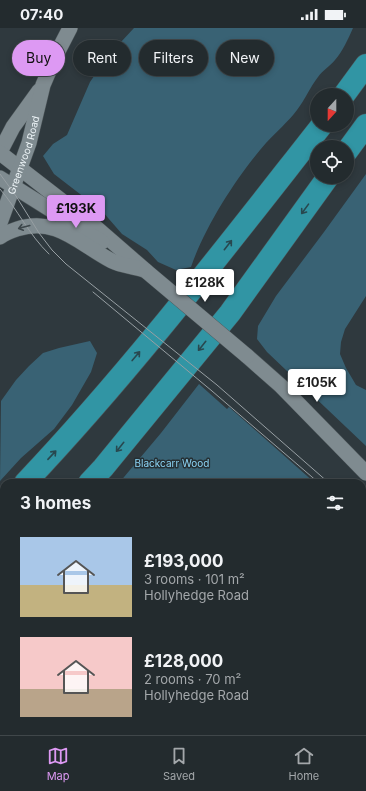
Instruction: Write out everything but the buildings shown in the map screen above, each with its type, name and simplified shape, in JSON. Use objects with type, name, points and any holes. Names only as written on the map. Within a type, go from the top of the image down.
[{"type":"highway","points":[[349,88],[366,65]]},
{"type":"highway","points":[[354,141],[366,125]]},
{"type":"highway","points":[[29,479],[66,440],[196,285],[316,132]]},
{"type":"highway","points":[[93,479],[230,313],[323,184]]},
{"type":"street","name":"Greenwood Road","points":[[0,223],[4,182],[20,169],[31,135],[44,85],[55,57],[70,28]]},
{"type":"street","name":"Greenwood Road","points":[[0,153],[13,127],[44,85]]},
{"type":"street","points":[[0,153],[93,225],[247,356],[281,386],[366,473]]},
{"type":"street","points":[[4,182],[146,271]]},
{"type":"street","points":[[0,237],[4,234],[27,226],[48,226],[63,231],[118,264],[146,271]]},
{"type":"green space","points":[[134,28],[353,28],[338,56],[312,85],[297,110],[255,156],[233,186],[213,218],[191,267],[176,270],[158,262],[147,250],[122,234],[102,211],[54,174],[43,156],[53,144],[67,135],[90,82],[94,76],[131,76],[131,40],[123,40]]},
{"type":"green space","points":[[366,174],[366,296],[345,329],[341,342],[340,354],[356,385],[366,390],[366,446],[267,352],[257,339],[258,326],[276,296]]},
{"type":"green space","points":[[90,341],[97,353],[91,372],[72,405],[54,429],[21,458],[2,479],[0,479],[1,401],[16,380],[43,353]]},
{"type":"green space","name":"Blackcarr Wood","points":[[199,384],[227,409],[229,407],[310,479],[122,479]]},
{"type":"tram line","points":[[0,174],[16,196],[39,233],[52,250],[66,264],[217,385],[324,479]]},
{"type":"tram line","points":[[0,189],[35,239],[49,254]]},
{"type":"tram line","points":[[93,292],[314,479]]}]
